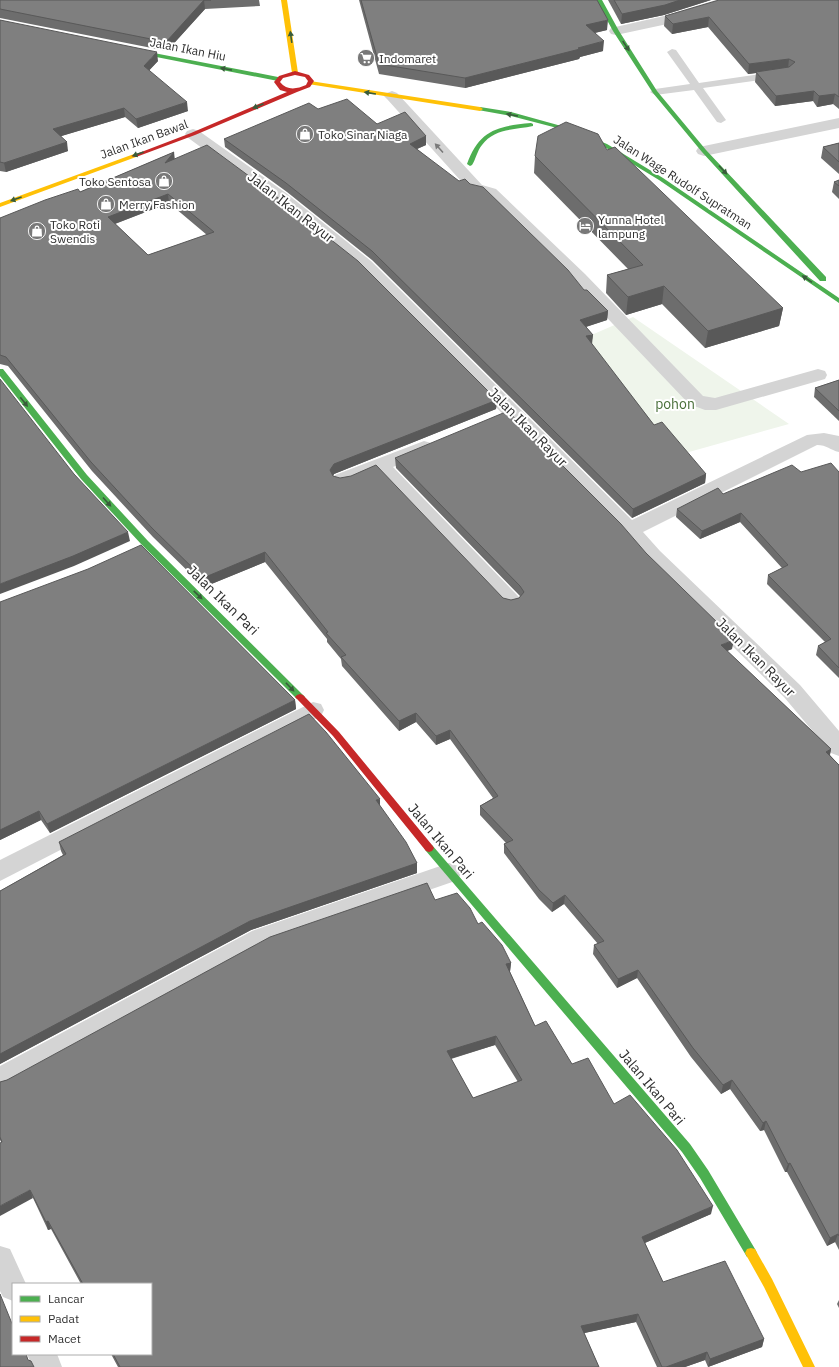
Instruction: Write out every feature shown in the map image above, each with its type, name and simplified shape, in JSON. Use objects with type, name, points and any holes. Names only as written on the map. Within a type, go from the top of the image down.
[{"type":"main road","points":[[284,0],[295,74]]},
{"type":"main road","name":"Jalan Wage Rudolf Supratman","points":[[599,0],[616,31],[655,92],[704,151],[808,264],[839,294]]},
{"type":"main road","name":"Jalan Ikan Hiu","points":[[120,48],[279,83],[294,91]]},
{"type":"main road","points":[[266,92],[279,83],[285,75],[295,74],[307,76],[311,81],[310,83]]},
{"type":"main road","name":"Jalan Wage Rudolf Supratman","points":[[310,83],[511,114],[562,128],[605,145],[661,179],[839,301]]},
{"type":"main road","name":"Jalan Ikan Bawal","points":[[0,205],[193,134],[294,91],[305,88],[310,83]]},
{"type":"main road","points":[[470,164],[472,153],[478,141],[491,132],[516,125],[562,128]]},
{"type":"main road","name":"Jalan Ikan Pari","points":[[0,372],[84,477],[145,544],[336,734],[449,873],[499,931],[502,932],[686,1148],[704,1174],[768,1283],[809,1367]]},
{"type":"street","points":[[616,31],[667,20],[731,0]]},
{"type":"street","points":[[392,96],[476,188],[490,192],[579,278],[696,400],[705,404],[716,404],[818,375]]},
{"type":"street","points":[[412,99],[470,164],[492,185],[490,192]]},
{"type":"street","points":[[704,151],[839,123]]},
{"type":"street","name":"Jalan Ikan Rayur","points":[[193,134],[280,197],[365,265],[630,530],[653,556],[792,691],[839,747]]},
{"type":"street","points":[[490,420],[512,411]]},
{"type":"street","points":[[630,530],[814,439],[824,438],[836,442],[839,446]]},
{"type":"street","points":[[342,480],[439,441]]},
{"type":"street","points":[[380,464],[511,601]]},
{"type":"street","points":[[124,553],[145,544]]},
{"type":"street","points":[[0,871],[313,710]]},
{"type":"street","points":[[0,1078],[261,938],[449,873]]},
{"type":"street","points":[[0,1259],[12,1285]]},
{"type":"street","points":[[42,1355],[48,1367]]},
{"type":"lane","points":[[672,52],[721,120]]},
{"type":"lane","points":[[655,92],[787,73]]},
{"type":"green space","name":"pohon","points":[[633,317],[789,424],[664,459],[550,353]]},
{"type":"building","points":[[0,0],[204,0],[166,42],[0,9]]},
{"type":"building","points":[[361,0],[597,0],[608,20],[586,25],[604,41],[578,48],[580,49],[465,78],[379,64]]},
{"type":"building","points":[[614,0],[680,0],[665,5],[622,14]]},
{"type":"building","points":[[719,0],[839,0],[839,97],[835,94],[819,96],[814,91],[776,96],[756,72],[789,67],[795,62],[789,59],[749,64],[709,17],[673,24],[665,16]]},
{"type":"building","points":[[0,20],[157,52],[144,66],[187,102],[136,119],[124,108],[53,129],[67,142],[4,163],[0,162]]},
{"type":"building","points":[[347,99],[377,124],[405,112],[426,136],[410,144],[459,181],[465,179],[470,184],[483,187],[568,270],[584,290],[587,290],[608,311],[580,320],[593,335],[586,336],[654,425],[662,422],[706,474],[633,509],[372,251],[286,183],[224,139],[309,103],[318,109]]},
{"type":"building","points":[[566,122],[598,134],[607,150],[615,147],[783,308],[708,331],[664,286],[628,297],[607,275],[643,265],[535,156],[538,136]]},
{"type":"building","points":[[839,143],[839,162],[823,147]]},
{"type":"building","points":[[207,145],[272,193],[358,261],[497,400],[334,464],[330,470],[333,476],[340,478],[351,476],[376,465],[503,598],[511,600],[519,598],[524,592],[520,586],[395,458],[508,411],[621,524],[646,553],[734,640],[721,645],[831,749],[826,752],[839,765],[839,1236],[838,1234],[830,1238],[790,1163],[788,1164],[766,1121],[763,1123],[732,1080],[723,1085],[693,1048],[638,970],[618,979],[594,945],[604,941],[565,895],[553,903],[539,890],[504,844],[513,840],[480,806],[498,796],[450,730],[436,736],[416,713],[399,721],[341,657],[346,655],[326,633],[328,632],[265,552],[203,578],[152,528],[91,462],[6,357],[0,355],[0,218],[78,189],[80,192],[174,152],[165,163]],"holes":[[[168,194],[214,232],[148,255],[108,217]]]},
{"type":"building","points":[[839,180],[839,186],[834,182]]},
{"type":"building","points":[[0,379],[74,474],[128,532],[73,556],[0,584]]},
{"type":"building","points":[[839,380],[839,411],[815,388]]},
{"type":"building","points":[[831,463],[839,472],[839,668],[818,646],[831,639],[768,575],[788,565],[741,513],[702,531],[677,509],[718,488],[723,494],[792,465],[801,472]]},
{"type":"building","points":[[141,545],[295,700],[47,824],[39,811],[0,830],[0,602],[88,569]]},
{"type":"building","points":[[309,714],[326,732],[380,799],[376,800],[406,842],[417,863],[250,921],[0,1054],[0,891],[66,854],[59,842]]},
{"type":"building","points":[[427,883],[435,900],[457,893],[470,908],[478,924],[482,922],[502,945],[511,963],[506,964],[535,1026],[546,1021],[572,1064],[588,1058],[614,1104],[630,1095],[677,1150],[713,1206],[642,1237],[663,1282],[725,1261],[764,1339],[710,1359],[707,1352],[666,1367],[662,1367],[638,1314],[581,1326],[599,1367],[120,1367],[114,1355],[152,1355],[152,1283],[82,1283],[48,1221],[46,1222],[30,1190],[0,1206],[0,1143],[2,1142],[0,1137],[0,1082],[7,1080],[270,937]],"holes":[[[496,1036],[522,1080],[473,1098],[447,1051]]]},
{"type":"building","points":[[0,1294],[12,1324],[12,1355],[26,1355],[28,1360],[31,1361],[34,1367],[0,1367]]},
{"type":"traffic: fast","points":[[599,0],[616,31],[655,92],[704,151],[823,279]]},
{"type":"traffic: fast","points":[[128,50],[278,79]]},
{"type":"traffic: fast","points":[[480,109],[511,114],[563,128],[605,145],[661,179],[839,301]]},
{"type":"traffic: fast","points":[[470,164],[479,144],[492,133],[510,127],[531,125]]},
{"type":"traffic: fast","points":[[0,371],[84,477],[145,543],[300,697]]},
{"type":"traffic: fast","points":[[429,848],[686,1148],[704,1174],[751,1253]]},
{"type":"traffic: slow","points":[[284,0],[295,73]]},
{"type":"traffic: slow","points":[[310,83],[480,109]]},
{"type":"traffic: slow","points":[[0,205],[134,156]]},
{"type":"traffic: slow","points":[[751,1253],[768,1283],[809,1367]]},
{"type":"traffic: jam","points":[[295,73],[307,76],[311,81],[308,86],[296,90],[287,90],[279,86],[277,82],[281,77],[295,73]]},
{"type":"traffic: jam","points":[[134,156],[193,134],[294,91]]},
{"type":"traffic: jam","points":[[300,697],[336,734],[429,848]]},
{"type":"place","name":"Indomaret","points":[[366,58]]},
{"type":"place","name":"Toko Sinar Niaga","points":[[305,134]]},
{"type":"place","name":"Toko Sentosa","points":[[164,181]]},
{"type":"place","name":"Merry Fashion","points":[[106,204]]},
{"type":"place","name":"Yunna Hotel lampung","points":[[585,226]]},
{"type":"place","name":"Toko Roti Swendis","points":[[37,231]]}]
